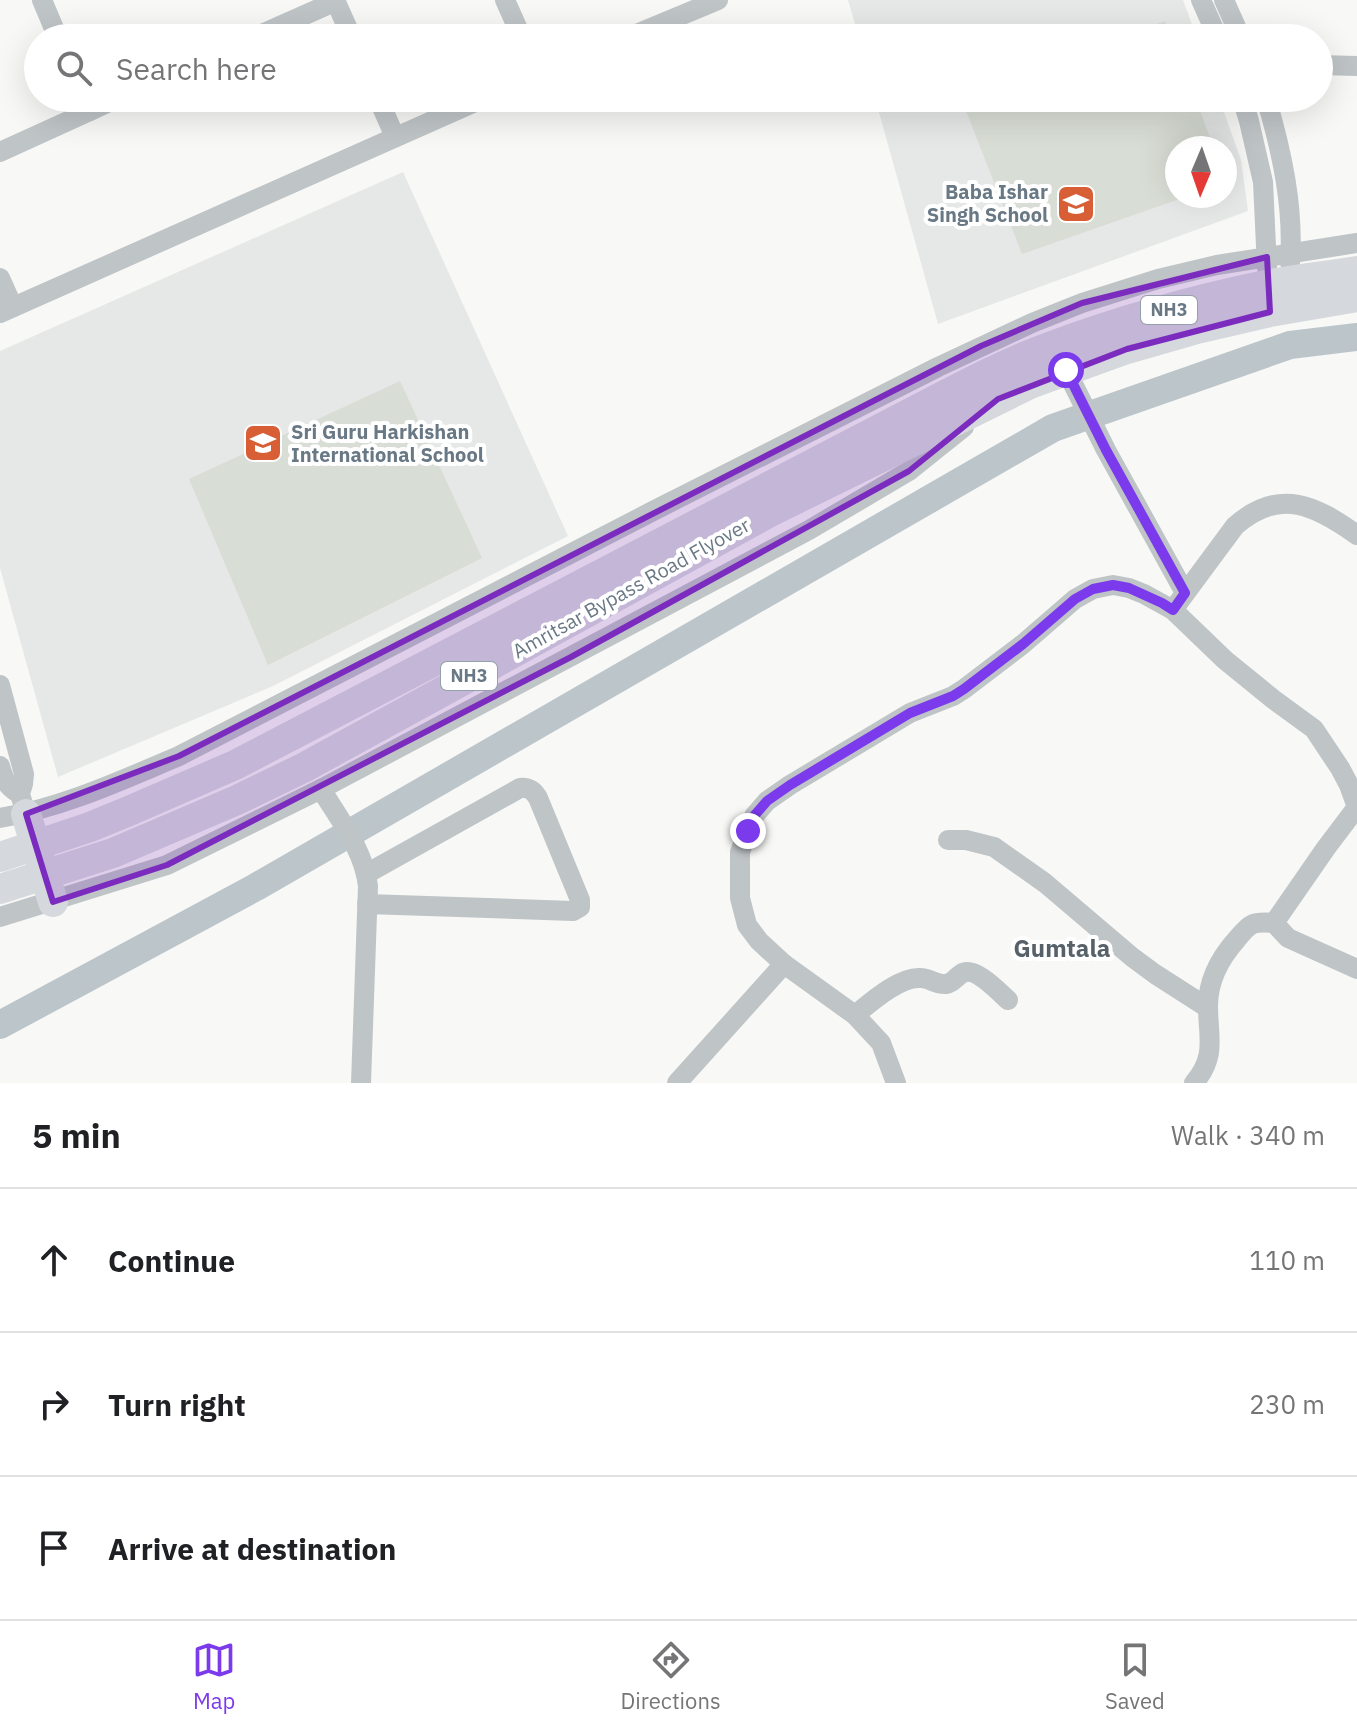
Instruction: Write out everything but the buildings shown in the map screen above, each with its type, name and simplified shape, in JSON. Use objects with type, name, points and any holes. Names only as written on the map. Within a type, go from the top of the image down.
[{"type":"highway","name":"NH3","points":[[994,386],[1046,348],[1097,330],[1278,283],[1357,271]]},
{"type":"highway","name":"NH3","points":[[994,386],[1066,370],[1193,330],[1278,283],[1357,297]]},
{"type":"highway","name":"Amritsar Bypass Road Flyover","points":[[0,857],[103,822],[235,765],[994,386]]},
{"type":"highway","name":"Amritsar Bypass Road Flyover","points":[[0,889],[113,853],[305,767],[770,512],[921,423]]},
{"type":"highway","points":[[15,809],[53,902]]},
{"type":"street","points":[[42,0],[52,24]]},
{"type":"street","points":[[505,0],[516,24]]},
{"type":"street","points":[[653,24],[687,6],[718,0]]},
{"type":"street","points":[[1201,0],[1212,24]]},
{"type":"street","points":[[1224,0],[1235,24]]},
{"type":"street","points":[[284,24],[336,1],[346,24]]},
{"type":"street","points":[[1333,65],[1357,66]]},
{"type":"street","points":[[0,152],[72,112]]},
{"type":"street","points":[[384,112],[395,137]]},
{"type":"street","points":[[0,278],[6,310],[452,112]]},
{"type":"street","points":[[1246,112],[1263,182],[1278,283]]},
{"type":"street","points":[[1270,112],[1283,163],[1289,203],[1278,283]]},
{"type":"street","points":[[15,809],[119,782],[179,756],[653,511],[1032,323],[1158,279],[1217,265],[1278,283],[1357,243]]},
{"type":"street","points":[[1066,370],[1179,602],[1225,660],[1314,729],[1340,768],[1357,807],[1274,923]]},
{"type":"street","points":[[0,917],[167,865],[321,789],[809,530],[909,471],[994,386]]},
{"type":"street","points":[[1179,602],[1235,526],[1246,516],[1268,506],[1303,504],[1357,535]]},
{"type":"street","points":[[896,1083],[881,1043],[855,1015],[784,964],[747,925],[740,898],[740,852],[754,816],[767,801],[790,785],[910,713],[964,689],[1075,599],[1093,589],[1113,585],[1129,588],[1162,603],[1179,602]]},
{"type":"street","points":[[0,685],[24,774],[15,809]]},
{"type":"street","points":[[0,766],[5,782],[12,790],[15,809]]},
{"type":"street","points":[[364,866],[520,788],[526,788],[535,792],[538,798],[580,900],[580,907],[573,911],[367,904]]},
{"type":"street","points":[[321,789],[364,866],[367,904],[361,1083]]},
{"type":"street","points":[[948,840],[966,840],[994,847],[1045,883],[1132,957],[1208,1008]]},
{"type":"street","points":[[1194,1083],[1206,1065],[1210,1050],[1209,990],[1216,967],[1246,927],[1254,923],[1274,923],[1288,938],[1357,969]]},
{"type":"street","points":[[677,1083],[784,964]]},
{"type":"street","points":[[855,1015],[889,989],[912,979],[922,978],[945,984],[970,971],[1008,1000]]},
{"type":"highlighted area","points":[[1267,257],[1270,312],[1127,349],[998,399],[909,471],[571,657],[167,865],[53,902],[26,814],[179,756],[981,346],[1082,303]]},
{"type":"shaded area","points":[[848,0],[1183,0],[1192,24],[855,24]]},
{"type":"shaded area","name":"Baba Ishar Singh School","points":[[879,112],[1224,112],[1232,136],[1165,136],[1165,208],[1237,208],[1237,149],[1248,211],[938,324]]},
{"type":"shaded area","points":[[966,112],[1200,112],[1209,136],[1165,136],[1165,204],[1022,254]]},
{"type":"shaded area","name":"Sri Guru Harkishan International School","points":[[403,172],[568,536],[273,686],[58,777],[0,568],[0,351]]},
{"type":"shaded area","points":[[400,381],[482,558],[268,665],[189,479]]},
{"type":"waterway","points":[[0,1025],[256,887],[1053,428],[1290,345],[1357,337]]},
{"type":"place","name":"Baba Ishar Singh School","points":[[1076,204]]},
{"type":"place","name":"Sri Guru Harkishan International School","points":[[263,443]]},
{"type":"district","name":"Gumtala","points":[[1062,949]]},
{"type":"route","points":[[748,831],[754,816],[767,801],[910,713],[964,689],[1075,599],[1093,589],[1113,585],[1129,588],[1173,610],[1185,593],[1066,370]]}]
